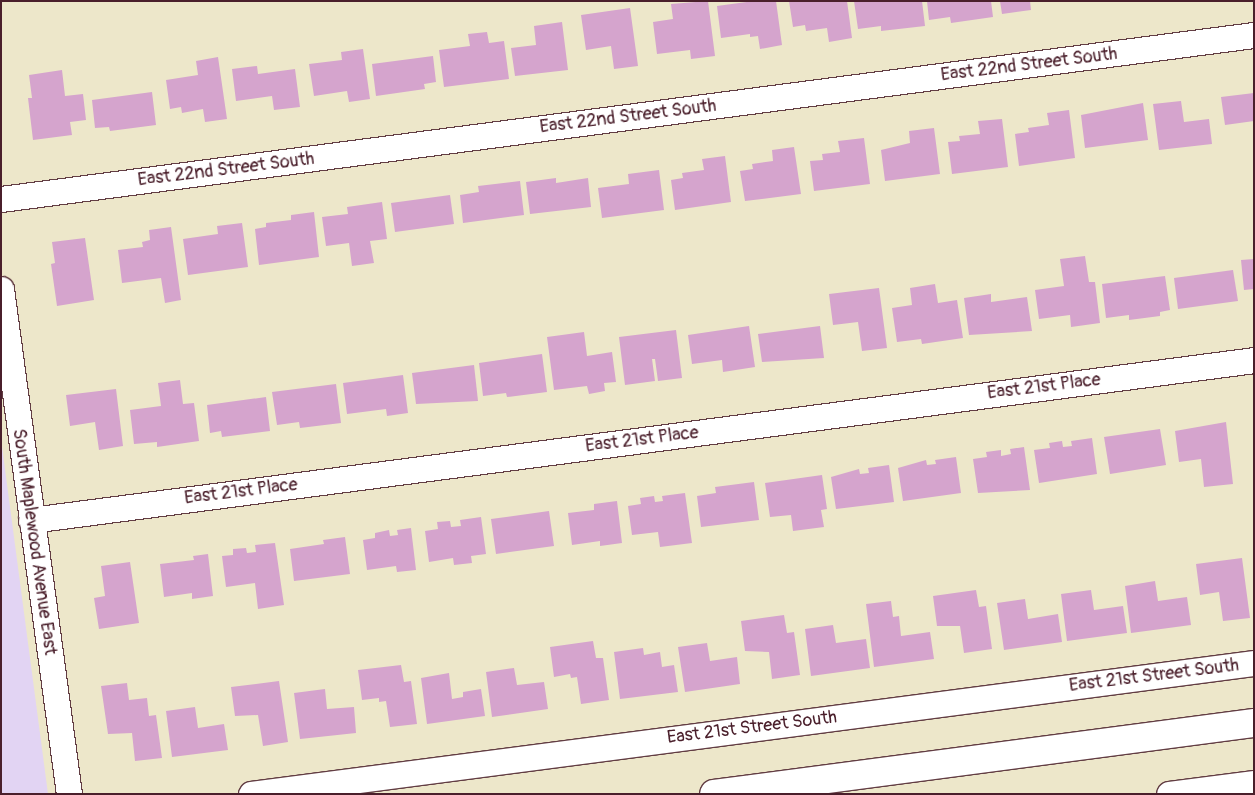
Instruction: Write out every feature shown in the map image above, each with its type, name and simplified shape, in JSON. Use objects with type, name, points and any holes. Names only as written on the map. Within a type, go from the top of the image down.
[{"type":"main road","points":[[714,794],[1254,722]]},
{"type":"street","name":"East 22nd Street South","points":[[1,199],[1254,35]]},
{"type":"street","name":"South Maplewood Avenue East","points":[[2,299],[69,794]]},
{"type":"street","name":"East 21st Place","points":[[31,520],[1254,360]]},
{"type":"street","name":"East 21st Street South","points":[[251,794],[1254,663]]},
{"type":"street","points":[[1168,794],[1254,783]]},
{"type":"shaded area","points":[[1,439],[48,794],[1,794]]},
{"type":"building","points":[[708,1],[715,56],[691,59],[690,50],[657,54],[653,22],[673,19],[671,4]]},
{"type":"building","points":[[754,1],[776,1],[782,45],[760,49],[758,36],[750,37],[750,34],[721,38],[717,6]]},
{"type":"building","points":[[789,1],[847,1],[852,38],[829,42],[827,28],[806,31],[805,25],[793,27]]},
{"type":"building","points":[[854,1],[922,1],[925,26],[881,31],[881,26],[858,29]]},
{"type":"building","points":[[927,1],[991,1],[993,17],[951,23],[950,17],[929,20]]},
{"type":"building","points":[[1000,1],[1030,1],[1031,10],[1002,14]]},
{"type":"building","points":[[630,8],[638,66],[614,69],[611,46],[586,50],[581,15]]},
{"type":"building","points":[[562,22],[568,70],[515,76],[511,48],[536,45],[534,26]]},
{"type":"building","points":[[487,32],[489,43],[504,41],[509,79],[444,87],[439,50],[470,46],[468,34]]},
{"type":"building","points":[[363,49],[370,99],[349,102],[347,91],[314,96],[309,64],[342,60],[341,52]]},
{"type":"building","points":[[433,56],[436,82],[424,84],[425,89],[376,96],[372,64]]},
{"type":"building","points":[[218,57],[227,119],[205,122],[203,109],[182,113],[181,107],[170,109],[166,80],[198,75],[196,61]]},
{"type":"building","points":[[257,66],[258,74],[295,69],[300,107],[274,110],[272,96],[236,101],[232,69]]},
{"type":"building","points":[[62,70],[65,96],[83,94],[86,120],[70,122],[72,135],[33,140],[28,98],[32,98],[29,75]]},
{"type":"building","points":[[152,92],[156,125],[110,131],[109,127],[95,128],[92,100]]},
{"type":"building","points":[[1254,93],[1254,121],[1225,125],[1221,97]]},
{"type":"building","points":[[1181,101],[1184,122],[1209,119],[1212,144],[1159,150],[1153,104]]},
{"type":"building","points":[[1143,103],[1148,140],[1085,148],[1081,115]]},
{"type":"building","points":[[1069,110],[1075,158],[1019,166],[1015,134],[1029,132],[1028,128],[1049,125],[1047,113]]},
{"type":"building","points":[[1002,119],[1008,167],[952,174],[948,142],[960,141],[959,136],[980,134],[978,121]]},
{"type":"building","points":[[934,128],[940,174],[885,181],[881,150],[910,143],[909,131]]},
{"type":"building","points":[[864,138],[870,184],[814,191],[810,161],[823,160],[822,154],[840,152],[838,141]]},
{"type":"building","points":[[794,147],[801,194],[745,201],[740,171],[753,169],[752,164],[773,161],[772,150]]},
{"type":"building","points":[[725,156],[731,202],[675,210],[671,180],[683,178],[682,173],[704,170],[702,159]]},
{"type":"building","points":[[659,170],[664,210],[602,218],[598,188],[629,184],[628,174]]},
{"type":"building","points":[[556,178],[556,183],[588,178],[591,207],[530,214],[526,182]]},
{"type":"building","points":[[520,181],[524,215],[463,223],[460,195],[479,192],[478,186]]},
{"type":"building","points":[[450,195],[454,224],[395,232],[391,203]]},
{"type":"building","points":[[382,202],[387,239],[370,241],[374,263],[352,266],[349,243],[326,246],[322,217],[348,214],[347,207]]},
{"type":"building","points":[[314,212],[319,257],[259,265],[255,229],[266,227],[266,223],[291,220],[291,215]]},
{"type":"building","points":[[242,223],[248,267],[188,275],[183,239],[218,234],[217,226]]},
{"type":"building","points":[[171,227],[181,300],[165,303],[161,278],[122,283],[118,250],[143,247],[142,242],[150,240],[149,230]]},
{"type":"building","points":[[85,238],[94,300],[57,306],[51,264],[55,263],[52,242]]},
{"type":"building","points":[[1085,256],[1089,282],[1095,282],[1100,323],[1071,327],[1070,315],[1039,319],[1035,290],[1064,286],[1060,259]]},
{"type":"building","points":[[1254,259],[1254,289],[1244,290],[1241,260]]},
{"type":"building","points":[[1233,270],[1238,301],[1178,309],[1174,278]]},
{"type":"building","points":[[1165,276],[1170,310],[1160,312],[1160,316],[1129,320],[1129,315],[1106,318],[1102,284]]},
{"type":"building","points":[[935,284],[938,303],[957,300],[963,338],[922,344],[921,339],[897,342],[892,308],[912,305],[910,288]]},
{"type":"building","points":[[879,288],[887,348],[862,351],[858,322],[833,325],[829,294]]},
{"type":"building","points":[[991,294],[991,302],[1027,297],[1032,331],[969,335],[964,298]]},
{"type":"building","points":[[749,326],[755,367],[723,372],[722,360],[692,364],[688,335]]},
{"type":"building","points":[[820,326],[824,358],[762,362],[758,334]]},
{"type":"building","points":[[676,330],[682,378],[658,381],[655,359],[652,359],[655,381],[625,385],[619,337]]},
{"type":"building","points":[[584,332],[587,356],[612,352],[616,382],[604,383],[605,391],[589,394],[587,386],[554,390],[547,337]]},
{"type":"building","points":[[542,354],[547,392],[507,397],[506,393],[483,396],[479,363]]},
{"type":"building","points":[[474,365],[478,401],[416,404],[412,373]]},
{"type":"building","points":[[403,375],[408,413],[387,416],[386,409],[347,414],[343,383]]},
{"type":"building","points":[[180,380],[183,404],[194,403],[199,441],[157,447],[157,442],[134,444],[130,410],[161,406],[158,383]]},
{"type":"building","points":[[336,384],[341,423],[300,428],[299,422],[277,425],[272,392]]},
{"type":"building","points":[[116,389],[123,446],[99,450],[95,422],[70,426],[66,395]]},
{"type":"building","points":[[266,397],[270,431],[222,437],[221,431],[210,433],[207,405]]},
{"type":"building","points":[[1226,422],[1233,484],[1204,487],[1201,459],[1179,462],[1175,431]]},
{"type":"building","points":[[1160,429],[1166,465],[1110,474],[1104,437]]},
{"type":"building","points":[[1092,438],[1097,474],[1039,483],[1034,450],[1050,448],[1049,443],[1062,441],[1063,447],[1072,446],[1071,441]]},
{"type":"building","points":[[1024,447],[1030,490],[978,493],[973,459],[987,457],[986,452],[1001,450],[1001,456],[1011,454],[1010,449]]},
{"type":"building","points":[[956,457],[961,493],[903,501],[898,468],[926,460],[927,465],[936,464],[935,460]]},
{"type":"building","points":[[889,465],[894,502],[836,509],[831,477],[859,469],[860,474],[869,473],[868,468]]},
{"type":"building","points":[[822,475],[827,509],[821,510],[824,527],[793,531],[791,515],[770,517],[765,483]]},
{"type":"building","points":[[754,482],[759,520],[701,527],[697,496],[716,493],[715,487]]},
{"type":"building","points":[[685,493],[692,543],[660,547],[658,532],[632,535],[628,506],[641,504],[640,498],[654,496],[655,502],[663,501],[662,496]]},
{"type":"building","points":[[617,501],[622,543],[600,546],[600,541],[572,545],[568,513],[594,510],[594,504]]},
{"type":"building","points":[[549,511],[554,546],[496,554],[491,519]]},
{"type":"building","points":[[481,517],[486,554],[471,556],[472,563],[454,565],[453,558],[429,562],[425,531],[438,529],[437,522],[450,521],[451,527],[461,526],[460,520]]},
{"type":"building","points":[[411,528],[416,570],[397,572],[396,566],[367,570],[363,540],[375,538],[375,533],[389,530],[390,536],[398,535],[397,530]]},
{"type":"building","points":[[345,537],[350,574],[294,581],[290,549],[324,544],[323,540]]},
{"type":"building","points":[[275,543],[284,605],[258,609],[255,583],[226,587],[222,556],[233,555],[233,549],[246,548],[247,553],[256,552],[255,545]]},
{"type":"building","points":[[208,554],[213,596],[192,599],[192,593],[164,597],[160,564],[194,560],[193,556]]},
{"type":"building","points":[[1242,558],[1250,618],[1223,621],[1219,592],[1200,595],[1196,564]]},
{"type":"building","points":[[130,562],[139,623],[99,629],[94,598],[105,596],[101,566]]},
{"type":"building","points":[[1155,581],[1158,601],[1187,597],[1191,625],[1131,633],[1125,586]]},
{"type":"building","points":[[976,590],[979,607],[986,606],[992,649],[964,653],[960,626],[937,626],[933,596]]},
{"type":"building","points":[[1091,590],[1094,610],[1123,606],[1127,633],[1067,641],[1061,594]]},
{"type":"building","points":[[1025,599],[1028,619],[1058,614],[1062,642],[1004,650],[997,603]]},
{"type":"building","points":[[891,601],[893,617],[899,616],[901,636],[930,632],[934,659],[874,667],[866,604]]},
{"type":"building","points":[[784,615],[787,633],[794,632],[800,675],[772,679],[769,652],[745,651],[741,621]]},
{"type":"building","points":[[833,625],[836,643],[866,639],[870,668],[811,676],[805,629]]},
{"type":"building","points":[[593,641],[596,658],[603,658],[609,700],[581,704],[577,677],[571,678],[570,674],[554,677],[550,647]]},
{"type":"building","points":[[707,643],[710,661],[737,657],[740,684],[685,692],[678,647]]},
{"type":"building","points":[[643,648],[644,655],[660,652],[662,667],[674,665],[678,692],[620,699],[614,652]]},
{"type":"building","points":[[401,665],[404,682],[411,681],[417,724],[390,727],[386,701],[379,702],[379,698],[362,700],[358,670]]},
{"type":"building","points":[[514,668],[517,685],[544,682],[548,709],[492,717],[486,672]]},
{"type":"building","points":[[449,673],[452,699],[463,697],[463,692],[481,689],[485,716],[427,724],[421,678]]},
{"type":"building","points":[[279,681],[288,742],[263,746],[258,715],[235,716],[231,687]]},
{"type":"building","points":[[127,683],[129,700],[147,698],[149,716],[156,715],[162,758],[135,761],[132,733],[108,734],[101,686]]},
{"type":"building","points":[[325,689],[327,709],[354,707],[356,733],[300,739],[294,693]]},
{"type":"building","points":[[195,707],[198,728],[224,724],[228,750],[172,757],[166,711]]}]
